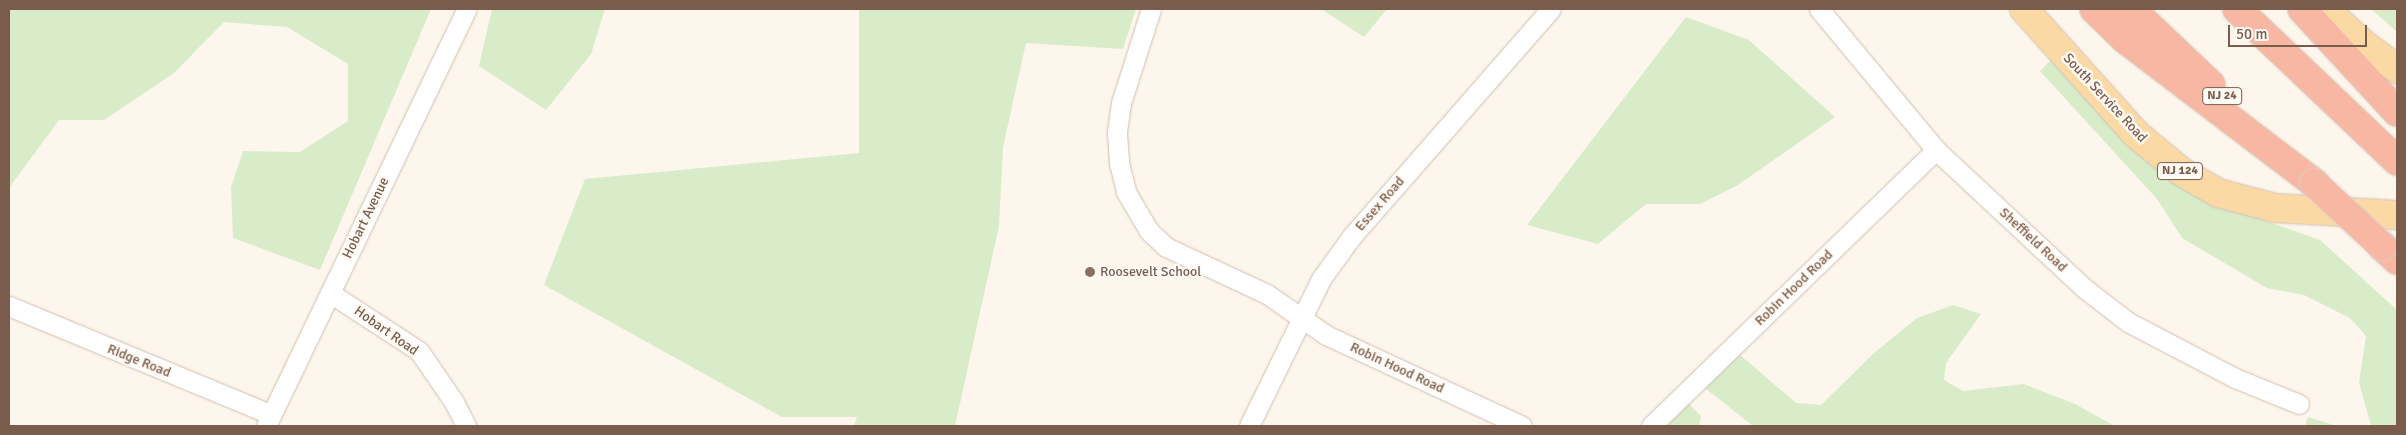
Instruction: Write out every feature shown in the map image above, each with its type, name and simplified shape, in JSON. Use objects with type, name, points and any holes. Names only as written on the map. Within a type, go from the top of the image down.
[{"type":"highway","points":[[2094,9],[2125,38],[2314,183]]},
{"type":"highway","name":"NJ 24","points":[[2132,9],[2390,253]]},
{"type":"highway","points":[[2237,9],[2397,161]]},
{"type":"highway","points":[[2302,9],[2397,112]]},
{"type":"main road","name":"South Service Road","points":[[2024,9],[2136,134],[2182,172],[2218,194],[2275,208],[2397,216]]},
{"type":"main road","points":[[2325,9],[2362,43],[2397,68]]},
{"type":"street","name":"Hobart Avenue","points":[[268,420],[466,9]]},
{"type":"street","name":"Robin Hood Road","points":[[1151,9],[1121,103],[1117,133],[1122,178],[1133,206],[1149,231],[1166,247],[1267,294],[1326,335],[1522,426]]},
{"type":"street","name":"Essex Road","points":[[1249,426],[1321,279],[1352,236],[1551,9]]},
{"type":"street","name":"Sheffield Road","points":[[1819,9],[1936,150],[2084,288],[2128,322],[2235,378],[2299,404]]},
{"type":"street","name":"Robin Hood Road","points":[[1651,426],[1936,150]]},
{"type":"street","name":"Hobart Road","points":[[330,293],[419,351],[454,402],[466,426]]},
{"type":"street","name":"Ridge Road","points":[[9,306],[268,420]]},
{"type":"green space","points":[[9,9],[431,9],[320,270],[233,238],[231,187],[243,151],[300,152],[348,121],[348,64],[287,27],[224,22],[174,73],[104,120],[59,120],[9,188]]},
{"type":"green space","points":[[492,9],[605,9],[591,54],[546,110],[479,66]]},
{"type":"green space","points":[[859,9],[1136,9],[1123,49],[1026,43],[1003,147],[999,226],[955,426],[854,426],[857,417],[782,417],[544,285],[585,179],[859,153]]},
{"type":"green space","points":[[1321,9],[1387,9],[1364,37]]},
{"type":"green space","points":[[2371,9],[2397,9],[2397,32]]},
{"type":"green space","points":[[1686,17],[1749,40],[1835,117],[1738,185],[1700,204],[1646,204],[1598,244],[1527,225]]},
{"type":"green space","points":[[2057,54],[2235,210],[2320,240],[2397,310],[2397,426],[2371,426],[2359,382],[2366,336],[2350,318],[2304,295],[2267,288],[2182,238],[2157,199],[2040,71]]},
{"type":"green space","points":[[1953,305],[1981,314],[1946,363],[1944,380],[1963,391],[2024,384],[2075,404],[2115,426],[1753,426],[1705,388],[1739,354],[1796,403],[1821,405],[1874,353],[1917,318]]},
{"type":"green space","points":[[1688,403],[1701,416],[1699,426],[1665,426]]},
{"type":"green space","points":[[2308,417],[2337,426],[2305,426]]},
{"type":"place","name":"Roosevelt School","points":[[1090,272]]}]
